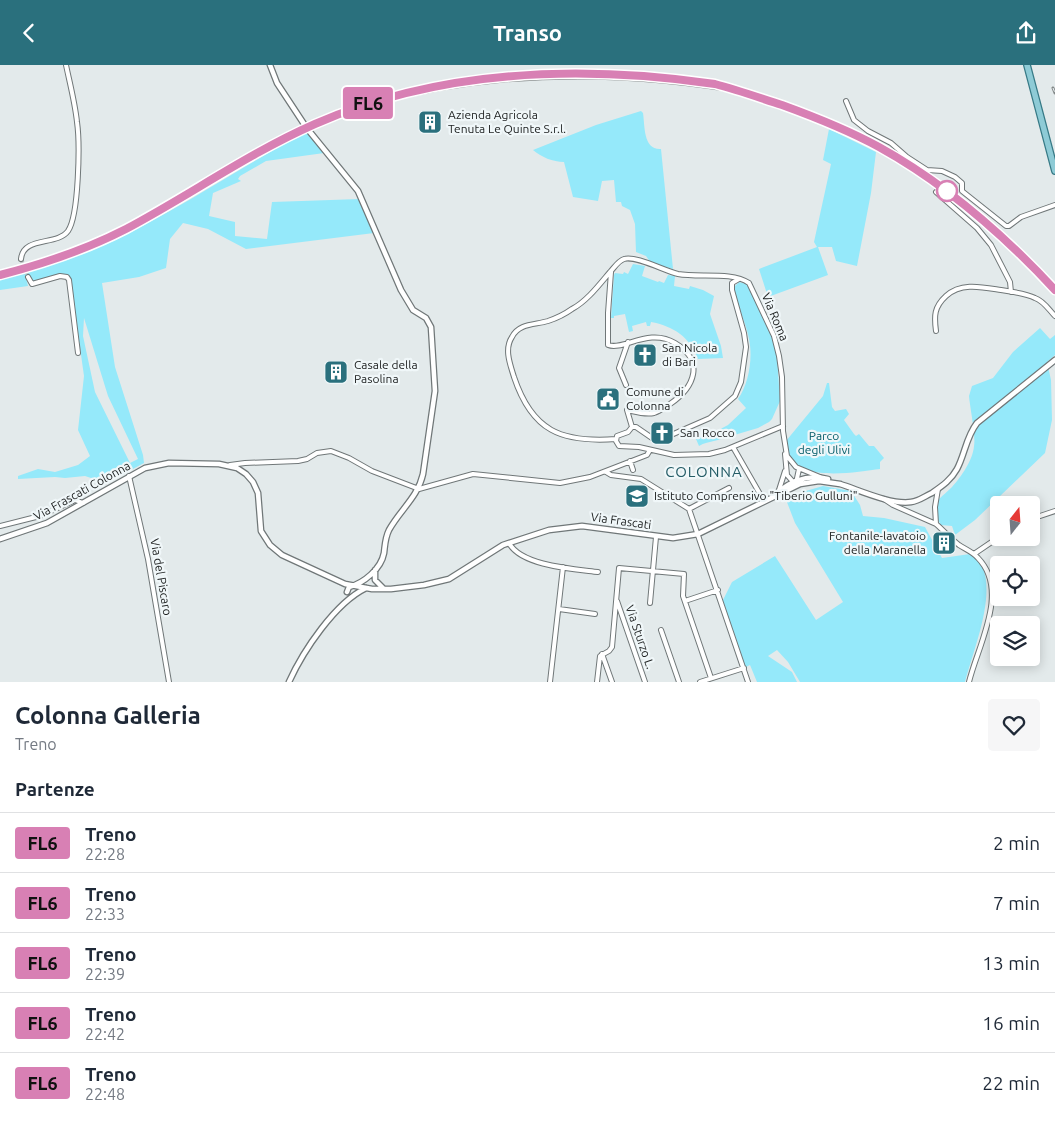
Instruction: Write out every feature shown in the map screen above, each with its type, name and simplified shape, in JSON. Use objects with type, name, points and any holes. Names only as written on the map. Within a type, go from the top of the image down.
[{"type":"main road","points":[[1027,65],[1055,171]]},
{"type":"street","points":[[21,259],[24,250],[29,246],[64,235],[73,221],[77,184],[78,130],[66,65]]},
{"type":"street","points":[[270,65],[276,83],[304,124]]},
{"type":"street","points":[[846,101],[856,122],[868,131],[892,143],[907,157],[927,170],[942,171],[958,178],[962,183],[962,191],[1006,226],[1009,226],[1021,217],[1055,205]]},
{"type":"street","points":[[310,132],[358,191],[401,290],[414,309],[424,317],[431,327],[435,391],[423,474],[419,489],[389,530],[384,556],[365,581],[349,587],[341,606]]},
{"type":"street","points":[[936,192],[977,228],[991,245],[1010,283],[1012,292]]},
{"type":"street","points":[[616,440],[578,439],[556,433],[541,424],[530,411],[521,395],[511,369],[508,351],[510,339],[517,330],[528,325],[550,320],[571,310],[620,261],[629,259],[679,274],[739,279]]},
{"type":"street","points":[[611,272],[612,283],[608,313],[608,343],[610,346],[651,337],[668,339],[681,347],[692,363],[694,376],[684,393],[658,411],[646,414],[627,410],[632,427]]},
{"type":"street","points":[[28,277],[32,284],[60,276],[67,277],[69,280],[78,353]]},
{"type":"street","points":[[632,427],[636,427],[656,440],[662,439],[706,420],[729,403],[737,393],[741,382],[746,351],[744,333],[732,288],[732,283],[739,279]]},
{"type":"street","name":"Via Roma","points":[[739,279],[751,286],[777,346],[782,377],[784,450]]},
{"type":"street","points":[[936,331],[934,314],[936,309],[942,299],[956,289],[972,287],[1012,292],[1036,298],[1055,316]]},
{"type":"street","points":[[626,385],[619,368],[628,342]]},
{"type":"street","points":[[784,450],[789,461],[799,469],[880,497],[897,501],[910,502],[918,500],[946,483],[954,473],[969,435],[977,423],[1055,360]]},
{"type":"street","points":[[616,440],[619,435],[628,432],[632,427]]},
{"type":"street","points":[[616,440],[620,446],[637,447],[680,455],[709,454],[733,447],[783,427]]},
{"type":"street","points":[[733,447],[764,501]]},
{"type":"street","points":[[230,465],[298,461],[307,459],[317,453],[331,451],[355,461],[372,471],[419,489],[473,474],[560,483],[606,472],[648,454],[650,449]]},
{"type":"street","points":[[784,450],[787,475],[795,483]]},
{"type":"street","points":[[630,461],[633,470]]},
{"type":"street","name":"Via Frascati Colonna","points":[[0,539],[43,525],[145,468],[167,463],[230,465]]},
{"type":"street","points":[[230,465],[245,473],[256,488],[261,529],[271,546],[282,555],[337,581],[366,588]]},
{"type":"street","points":[[776,493],[783,482],[786,469]]},
{"type":"street","points":[[795,483],[799,469]]},
{"type":"street","points":[[606,472],[611,475],[641,479],[689,509],[748,682]]},
{"type":"street","name":"Via del Piscaro","points":[[129,476],[146,551],[169,682]]},
{"type":"street","points":[[795,483],[814,477],[825,478]]},
{"type":"street","points":[[795,483],[814,481],[840,484]]},
{"type":"street","name":"Via Frascati","points":[[366,588],[391,589],[424,585],[449,579],[509,543],[549,530],[582,526],[656,537],[673,538],[698,534],[764,501],[795,483]]},
{"type":"street","points":[[689,509],[729,488]]},
{"type":"street","points":[[936,524],[935,507],[938,489]]},
{"type":"street","points":[[880,497],[893,505],[936,524],[959,545],[974,554],[985,566],[989,574],[992,596],[991,612],[969,682]]},
{"type":"street","points":[[0,526],[40,516],[75,500],[84,503]]},
{"type":"street","points":[[1040,516],[1055,511]]},
{"type":"street","points":[[650,603],[656,537]]},
{"type":"street","points":[[509,543],[526,557],[563,567],[598,572]]},
{"type":"street","points":[[974,554],[990,543]]},
{"type":"street","points":[[376,567],[374,577],[376,582],[381,587],[391,589]]},
{"type":"street","points":[[550,682],[563,567]]},
{"type":"street","points":[[602,653],[609,651],[612,647],[619,568],[684,574],[683,596],[711,678]]},
{"type":"street","points":[[337,581],[344,586],[347,592]]},
{"type":"street","points":[[353,586],[356,589],[354,595]]},
{"type":"street","points":[[289,682],[303,654],[341,606],[366,588]]},
{"type":"street","points":[[685,601],[718,590]]},
{"type":"street","name":"Via Sturzo L.","points":[[616,599],[645,682]]},
{"type":"street","points":[[558,609],[595,615]]},
{"type":"street","points":[[661,630],[679,682]]},
{"type":"street","points":[[598,682],[600,656],[602,653]]},
{"type":"street","points":[[602,653],[612,682]]},
{"type":"street","points":[[700,682],[744,668]]},
{"type":"green space","points":[[641,111],[648,141],[651,146],[661,149],[673,269],[651,263],[646,256],[636,252],[635,224],[630,210],[622,206],[621,202],[616,202],[614,180],[602,181],[598,201],[573,197],[564,162],[547,159],[533,150],[596,125]]},
{"type":"green space","points":[[829,129],[876,152],[871,193],[857,266],[836,261],[832,247],[818,247],[828,275],[768,297],[759,269],[817,247],[814,242],[831,164],[823,160]]},
{"type":"green space","points":[[307,131],[324,153],[266,161],[240,176],[238,179],[241,181],[213,193],[209,216],[235,222],[235,236],[267,239],[272,202],[360,199],[374,233],[246,249],[208,229],[183,223],[170,239],[166,268],[139,277],[102,283],[115,367],[144,463],[120,476],[110,474],[94,479],[85,476],[18,479],[18,476],[38,469],[55,472],[78,465],[90,456],[78,430],[84,376],[70,277],[57,275],[34,282],[26,277],[28,286],[0,290],[0,280],[66,260],[113,241],[174,209]],"holes":[[[84,318],[108,396],[138,459],[130,463],[95,392],[83,336]]]},
{"type":"green space","points":[[633,264],[645,266],[642,276],[664,283],[668,275],[675,276],[674,286],[689,289],[690,286],[714,296],[710,314],[723,358],[698,359],[695,351],[685,339],[666,326],[651,322],[650,326],[647,326],[646,322],[632,326],[633,331],[629,332],[625,314],[611,318],[614,275],[615,273],[623,274],[624,272],[628,274]]},
{"type":"green space","points":[[739,282],[746,284],[751,291],[772,337],[777,356],[780,401],[769,422],[758,428],[731,436],[730,434],[699,446],[696,439],[728,425],[746,408],[738,399],[745,386],[750,362],[749,339],[734,291],[734,287]]},
{"type":"green space","points":[[1040,328],[1050,339],[1055,335],[1055,355],[1047,362],[1051,380],[1052,420],[1045,453],[1000,496],[990,496],[990,506],[955,535],[952,526],[941,525],[935,512],[935,507],[939,499],[963,473],[973,451],[974,436],[969,396],[972,386],[993,378],[1013,352]]},
{"type":"green space","name":"Parco degli Ulivi","points":[[827,383],[829,383],[832,407],[835,411],[846,409],[849,414],[844,420],[854,434],[856,436],[859,434],[869,446],[874,446],[884,458],[880,462],[880,469],[846,473],[819,473],[798,466],[790,459],[786,441],[823,396]]},
{"type":"green space","points":[[823,486],[851,491],[860,505],[863,516],[884,518],[925,527],[942,558],[970,554],[981,564],[986,581],[985,610],[965,682],[800,682],[788,662],[777,650],[768,656],[792,672],[797,682],[757,682],[750,665],[744,668],[722,602],[732,582],[775,556],[816,620],[843,602],[795,523],[785,497]]},
{"type":"tunnel","points":[[21,259],[28,277]]},
{"type":"railway","points":[[0,275],[32,266],[109,237],[160,210],[265,148],[321,122],[379,103],[440,89],[502,81],[564,78],[627,79],[749,94]]},
{"type":"railway","points":[[1053,88],[1055,93]]},
{"type":"railway","points":[[848,134],[878,149],[934,183],[985,224],[1055,293]]},
{"type":"train","name":"FL6","points":[[0,275],[51,260],[123,230],[274,143],[344,111],[395,94],[475,76],[537,70],[596,69],[658,74],[716,85],[743,92],[801,112],[854,134],[924,174],[976,213],[1010,243],[1055,290]]},
{"type":"place","name":"Azienda Agricola Tenuta Le Quinte S.r.l.","points":[[430,122]]},
{"type":"place","name":"San Nicola di Bari","points":[[645,355]]},
{"type":"place","name":"Casale della Pasolina","points":[[336,372]]},
{"type":"place","name":"Comune di Colonna","points":[[608,399]]},
{"type":"place","name":"San Rocco","points":[[662,433]]},
{"type":"place","name":"Istituto Comprensivo \"Tiberio Gulluni\"","points":[[637,496]]},
{"type":"place","name":"Fontanile-lavatoio della Maranella","points":[[944,543]]},
{"type":"district","name":"COLONNA","points":[[704,472]]}]
